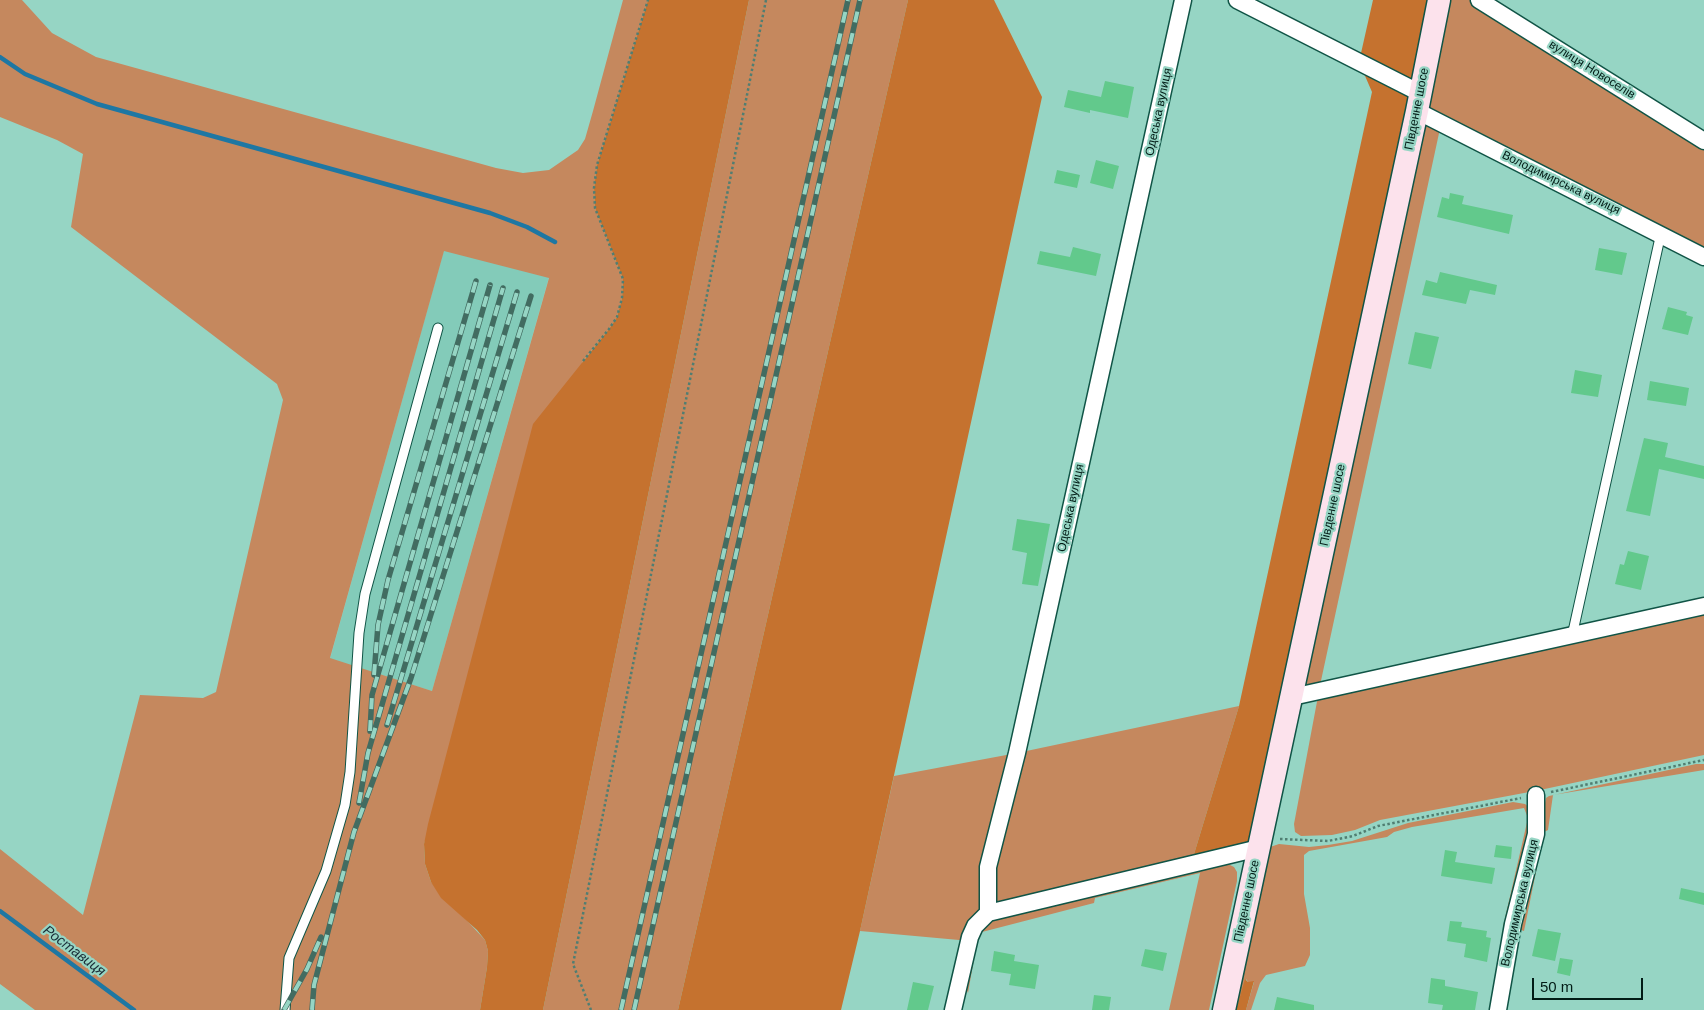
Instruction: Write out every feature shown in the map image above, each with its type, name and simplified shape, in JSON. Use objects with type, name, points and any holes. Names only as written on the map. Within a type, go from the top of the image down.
[{"type":"street","name":"Одеська вулиця","points":[[988,914],[988,867],[1017,753],[1184,0]]},
{"type":"street","points":[[1238,0],[1419,102]]},
{"type":"street","name":"Південне шосе","points":[[1224,1010],[1419,102],[1439,0]]},
{"type":"street","name":"вулиця Новоселів","points":[[1479,0],[1704,141]]},
{"type":"street","name":"Володимирська вулиця","points":[[1419,102],[1704,257]]},
{"type":"street","points":[[1292,697],[1704,606]]},
{"type":"street","name":"Володимирська вулиця","points":[[1498,1010],[1513,924],[1536,834],[1536,795]]},
{"type":"street","points":[[953,1010],[970,937],[975,926],[988,914],[1260,841]]},
{"type":"lane","points":[[1572,636],[1660,233]]},
{"type":"lane","points":[[285,1010],[290,958],[326,871],[344,805],[350,772],[359,634],[365,594],[438,328]]},
{"type":"path","points":[[583,361],[609,329],[616,317],[622,298],[623,279],[595,208],[594,188],[597,165],[648,0]]},
{"type":"path","points":[[590,1010],[573,964],[766,0]]},
{"type":"path","points":[[1260,841],[1277,839],[1328,841],[1353,836],[1378,826],[1704,760]]},
{"type":"shaded area","points":[[0,0],[22,0],[52,33],[96,57],[496,168],[523,173],[549,170],[578,150],[585,139],[623,0],[648,0],[597,165],[594,188],[595,208],[623,279],[622,298],[617,317],[583,361],[424,844],[425,864],[431,882],[485,940],[488,951],[487,967],[480,1010],[35,1010],[0,984],[0,849],[83,915],[140,695],[203,698],[216,692],[283,400],[277,384],[71,227],[83,154],[57,140],[0,117]],"holes":[[[444,251],[549,278],[432,691],[330,658]]]},
{"type":"shaded area","points":[[648,0],[749,0],[543,1010],[480,1010],[487,967],[488,951],[485,940],[477,930],[441,898],[431,882],[425,864],[424,844],[533,424],[617,317],[622,298],[623,279],[595,208],[594,188],[597,165]]},
{"type":"shaded area","points":[[749,0],[908,0],[678,1010],[543,1010]]},
{"type":"shaded area","points":[[908,0],[994,0],[1042,97],[860,931],[841,1010],[678,1010]]},
{"type":"shaded area","points":[[1373,0],[1439,0],[1259,848],[1191,864],[1239,706],[1372,92],[1359,62]]},
{"type":"shaded area","points":[[1439,0],[1479,0],[1704,141],[1704,257],[1441,124],[1319,690],[1704,606],[1704,755],[1540,790],[1380,820],[1355,830],[1332,835],[1301,836],[1295,832],[1294,824],[1319,691],[1292,697]]},
{"type":"shaded area","points":[[444,250],[549,277],[432,691],[330,659]]},
{"type":"shaded area","points":[[1239,706],[1191,864],[1003,909],[970,937],[959,940],[860,931],[894,776],[1017,753]]},
{"type":"shaded area","points":[[1696,764],[1704,764],[1704,770],[1555,795]]},
{"type":"shaded area","points":[[1553,795],[1548,830],[1544,832],[1524,931],[1520,927],[1546,798]]},
{"type":"shaded area","points":[[1513,802],[1525,804],[1530,808],[1534,820],[1506,925],[1503,927],[1528,818],[1524,808],[1412,827],[1394,832],[1387,837],[1309,851],[1304,855],[1304,894],[1310,928],[1310,955],[1305,966],[1266,975],[1260,983],[1251,1010],[1246,1010],[1254,982],[1248,982],[1246,979],[1236,1010],[1231,1010],[1270,847],[1279,844],[1309,847],[1352,841],[1408,823]]},
{"type":"shaded area","points":[[1224,862],[1234,867],[1237,872],[1237,881],[1209,1010],[1169,1010],[1200,873],[1095,898],[1094,903],[982,932],[978,936],[968,993],[966,988],[974,939],[989,921],[1021,911]]},
{"type":"shaded area","points":[[1245,979],[1248,982],[1254,981],[1246,1010],[1236,1010]]},
{"type":"building","points":[[1105,81],[1134,87],[1128,118],[1090,110],[1090,113],[1064,107],[1068,90],[1101,97]]},
{"type":"building","points":[[1096,160],[1119,166],[1113,189],[1090,183]]},
{"type":"building","points":[[1057,170],[1080,175],[1077,188],[1054,183]]},
{"type":"building","points":[[1450,193],[1464,196],[1462,204],[1513,215],[1509,234],[1437,217],[1442,197],[1449,199]]},
{"type":"building","points":[[1073,247],[1101,254],[1096,276],[1037,264],[1040,251],[1070,257]]},
{"type":"building","points":[[1599,248],[1627,253],[1622,275],[1595,270]]},
{"type":"building","points":[[1440,272],[1497,285],[1495,295],[1470,290],[1466,304],[1422,295],[1426,280],[1437,283]]},
{"type":"building","points":[[1668,307],[1687,312],[1686,315],[1693,317],[1688,335],[1662,329]]},
{"type":"building","points":[[1415,332],[1439,337],[1431,369],[1408,364]]},
{"type":"building","points":[[1575,370],[1602,375],[1598,397],[1571,393]]},
{"type":"building","points":[[1650,381],[1689,388],[1686,406],[1647,400]]},
{"type":"building","points":[[1644,438],[1668,443],[1665,457],[1704,466],[1704,479],[1659,469],[1650,516],[1626,511]]},
{"type":"building","points":[[1017,519],[1050,524],[1038,586],[1022,584],[1027,553],[1012,550]]},
{"type":"building","points":[[1628,551],[1649,556],[1641,590],[1615,584],[1620,564],[1624,565]]},
{"type":"building","points":[[1496,845],[1512,847],[1511,859],[1494,857]]},
{"type":"building","points":[[1445,850],[1457,852],[1455,862],[1495,868],[1492,884],[1441,876]]},
{"type":"building","points":[[1681,888],[1704,893],[1704,905],[1679,899]]},
{"type":"building","points":[[1450,921],[1462,922],[1461,927],[1487,931],[1486,937],[1491,938],[1487,962],[1464,957],[1466,944],[1447,941]]},
{"type":"building","points":[[1538,929],[1561,933],[1555,961],[1532,956]]},
{"type":"building","points":[[1145,949],[1167,953],[1163,971],[1141,966]]},
{"type":"building","points":[[994,951],[1015,955],[1014,961],[1039,965],[1035,989],[1009,985],[1011,974],[991,971]]},
{"type":"building","points":[[1560,958],[1573,960],[1570,976],[1557,973]]},
{"type":"building","points":[[1431,978],[1445,980],[1445,986],[1478,992],[1475,1010],[1442,1010],[1443,1005],[1428,1003]]},
{"type":"building","points":[[913,982],[934,986],[928,1010],[907,1010]]},
{"type":"building","points":[[1094,995],[1111,997],[1109,1010],[1092,1010]]},
{"type":"building","points":[[1277,997],[1314,1005],[1314,1010],[1274,1010]]},
{"type":"waterway","points":[[0,57],[25,74],[97,104],[490,213],[527,227],[555,242]]},
{"type":"waterway","name":"Роставиця","points":[[0,911],[134,1010]]},
{"type":"railway","points":[[621,1010],[848,0]]},
{"type":"railway","points":[[634,1010],[860,0]]},
{"type":"railway","points":[[374,675],[378,625],[388,580],[476,281]]},
{"type":"railway","points":[[370,731],[372,695],[490,285]]},
{"type":"railway","points":[[359,803],[368,753],[503,288]]},
{"type":"railway","points":[[387,725],[517,292]]},
{"type":"railway","points":[[312,1010],[314,985],[354,832],[411,678],[531,296]]},
{"type":"railway","points":[[284,1010],[307,969],[321,937]]}]
